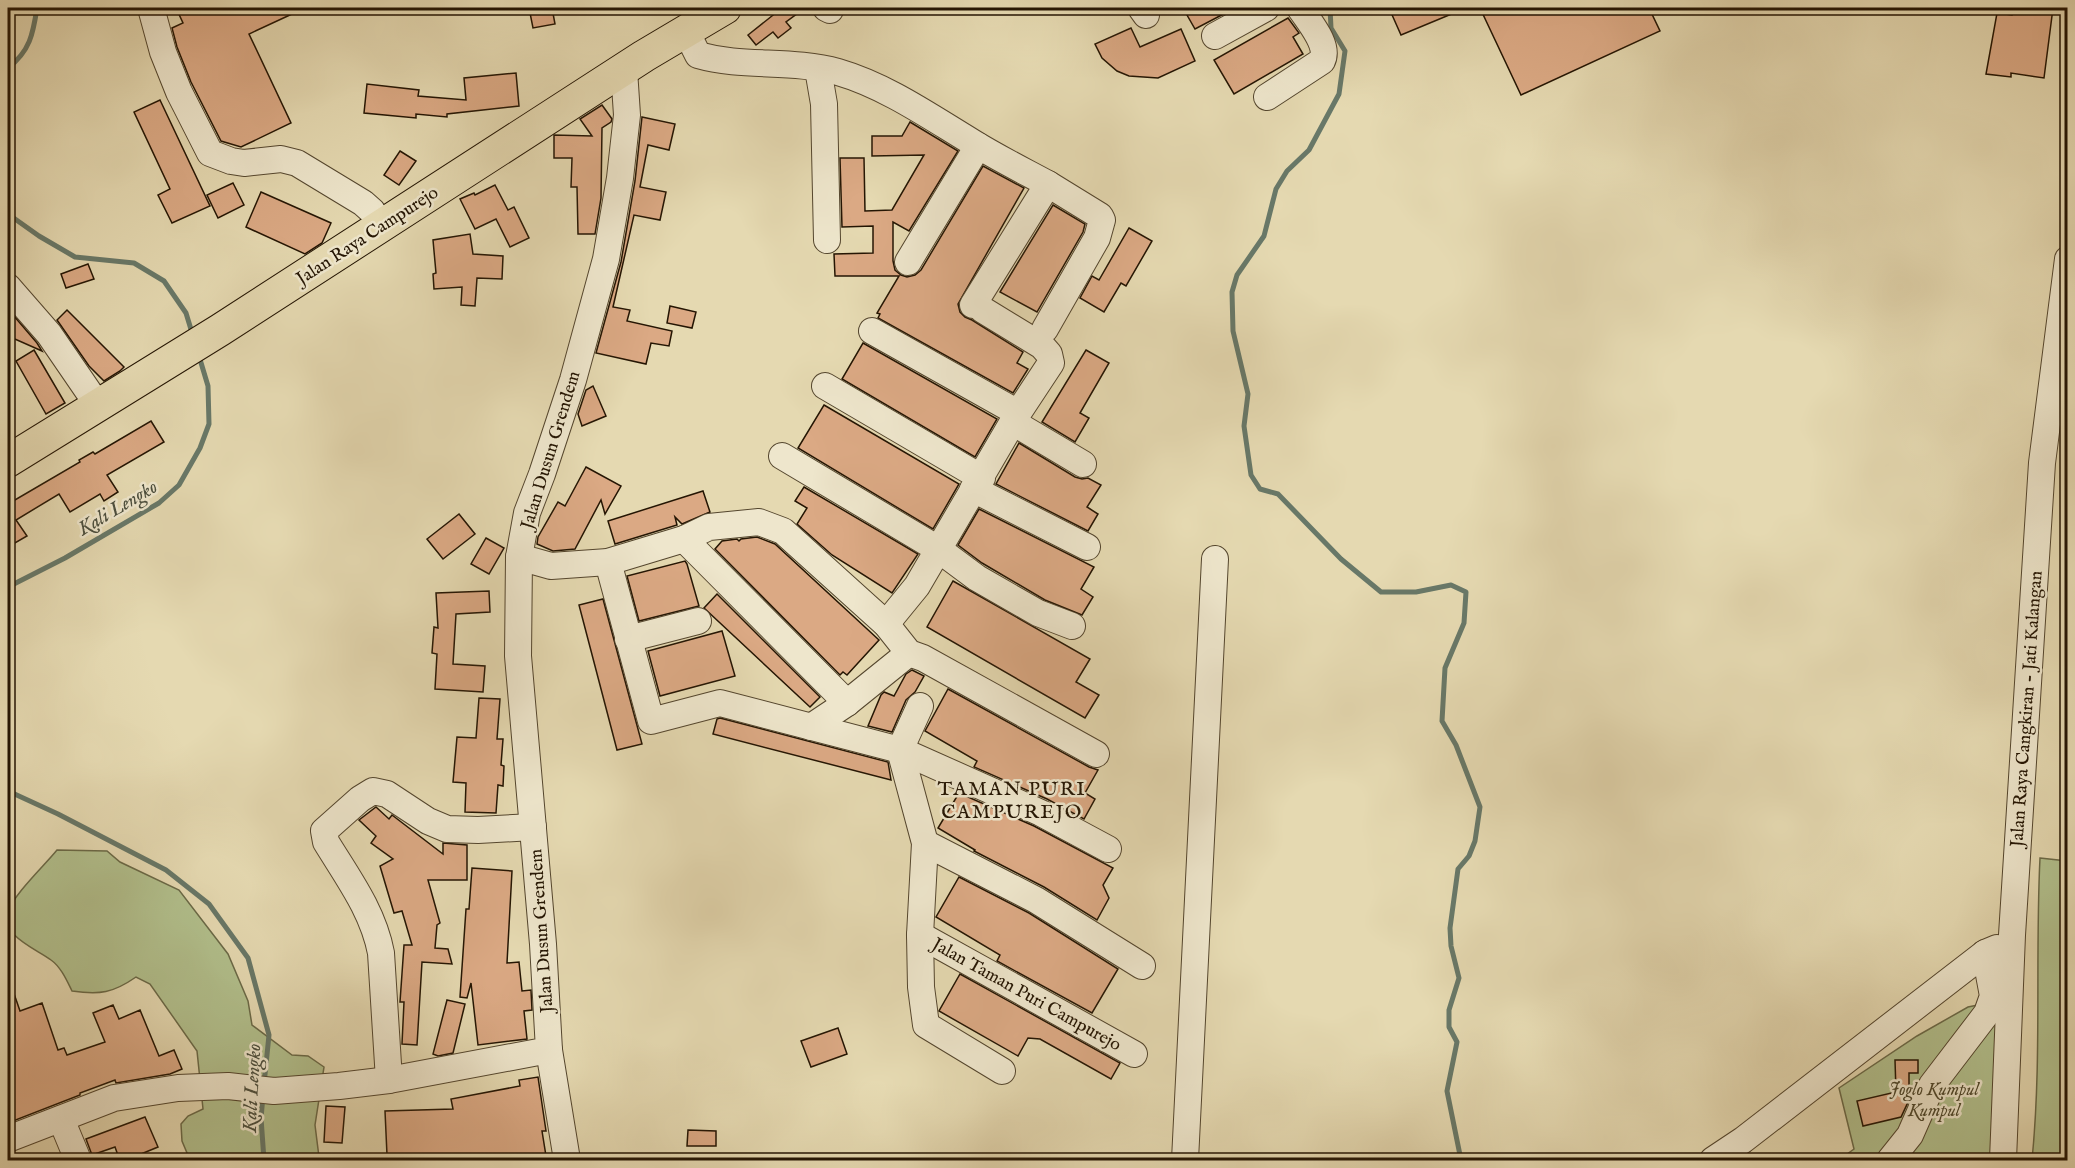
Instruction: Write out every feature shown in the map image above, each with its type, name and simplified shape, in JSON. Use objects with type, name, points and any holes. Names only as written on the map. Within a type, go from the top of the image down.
[{"type":"main road","name":"Jalan Raya Campurejo","points":[[8,461],[220,330],[624,70],[725,8]]},
{"type":"street","points":[[151,8],[156,32],[179,92],[210,153],[244,163],[281,159],[297,163],[363,203],[382,225]]},
{"type":"street","points":[[1215,36],[1266,8]]},
{"type":"street","points":[[1267,97],[1322,61],[1324,57],[1323,47],[1300,8]]},
{"type":"street","points":[[686,31],[698,55],[728,61],[781,63],[839,72],[894,95],[1100,216],[1102,220],[1097,238],[1045,329]]},
{"type":"street","points":[[818,69],[824,104],[827,240]]},
{"type":"street","name":"Jalan Dusun Grendem","points":[[563,1160],[549,1050],[543,944],[518,656],[519,557],[527,513],[573,380],[606,259],[620,178],[627,115],[624,70]]},
{"type":"street","points":[[908,262],[978,146]]},
{"type":"street","points":[[886,624],[917,586],[1051,363],[1049,354],[1042,346],[978,308],[1048,184]]},
{"type":"street","name":"Jalan Raya Cangkiran - Jati Kalangan","points":[[2003,1161],[2012,943],[2042,463],[2067,259]]},
{"type":"street","points":[[8,287],[49,334],[97,404]]},
{"type":"street","points":[[872,331],[1016,418],[1083,464]]},
{"type":"street","points":[[825,386],[977,484],[1087,547]]},
{"type":"street","points":[[782,456],[938,549],[987,584],[1038,613],[1072,626]]},
{"type":"street","points":[[519,557],[551,566],[608,562],[684,539],[710,527],[748,522],[772,525],[783,531],[886,624],[909,653],[923,658],[1096,754]]},
{"type":"street","points":[[684,539],[847,703]]},
{"type":"street","points":[[1185,1161],[1215,559]]},
{"type":"street","points":[[608,562],[651,721],[720,703],[900,750],[1041,813],[1108,849]]},
{"type":"street","points":[[628,639],[698,621]]},
{"type":"street","points":[[812,727],[847,703],[909,653]]},
{"type":"street","points":[[900,750],[920,706]]},
{"type":"street","name":"Jalan Taman Puri Campurejo","points":[[900,750],[925,843],[920,935],[921,987],[926,1025],[1002,1071]]},
{"type":"street","points":[[389,1080],[381,953],[378,938],[369,914],[326,842],[324,831],[360,799],[373,791],[387,794],[428,821],[447,829],[533,827]]},
{"type":"street","points":[[925,843],[1036,900],[1142,966]]},
{"type":"street","name":"Jalan Taman Puri Campurejo","points":[[920,935],[1134,1053]]},
{"type":"street","points":[[1713,1161],[1985,953],[2012,943]]},
{"type":"street","points":[[1890,1161],[1910,1135],[1932,1085],[1987,1013],[1993,996],[1985,953]]},
{"type":"street","points":[[8,1139],[114,1098],[178,1088],[262,1089],[339,1086],[389,1080],[549,1050]]},
{"type":"street","points":[[61,1119],[78,1161]]},
{"type":"green space","points":[[57,850],[107,851],[120,862],[179,890],[228,954],[248,1001],[252,1025],[292,1055],[308,1056],[324,1067],[315,1125],[321,1160],[190,1160],[182,1141],[181,1124],[188,1116],[203,1109],[197,1051],[150,984],[136,977],[106,992],[72,991],[55,963],[21,941],[9,928],[7,921],[11,905]]},
{"type":"green space","points":[[2040,858],[2067,861],[2067,1160],[2032,1160],[2037,1085]]},
{"type":"green space","name":"Joglo Kumpul Kumpul","points":[[1998,1001],[1994,1160],[1839,1160],[1854,1149],[1839,1088],[1917,1036],[1968,1007]]},
{"type":"building","points":[[176,8],[305,8],[249,34],[291,123],[241,147],[221,141],[191,82],[177,47],[172,28],[183,23]]},
{"type":"building","points":[[529,8],[552,8],[555,24],[533,28]]},
{"type":"building","points":[[782,8],[805,8],[786,22],[791,28],[778,38],[773,32],[756,45],[748,35]]},
{"type":"building","points":[[1183,8],[1235,8],[1195,29]]},
{"type":"building","points":[[1389,8],[1466,8],[1401,35]]},
{"type":"building","points":[[1480,8],[1649,8],[1660,31],[1521,95]]},
{"type":"building","points":[[2013,8],[2053,8],[2044,78],[2011,73],[2011,77],[1986,74],[1997,13],[2012,15]]},
{"type":"building","points":[[1288,18],[1299,33],[1293,37],[1303,54],[1234,94],[1214,60]]},
{"type":"building","points":[[1131,28],[1140,47],[1181,29],[1195,61],[1158,78],[1129,76],[1117,71],[1102,58],[1095,44]]},
{"type":"building","points":[[516,73],[519,106],[447,114],[447,117],[416,114],[416,118],[364,113],[367,84],[419,90],[418,96],[466,100],[464,78]]},
{"type":"building","points":[[160,100],[210,206],[172,223],[158,195],[170,189],[134,112]]},
{"type":"building","points":[[602,105],[612,119],[602,128],[601,198],[595,234],[578,234],[577,187],[571,187],[572,158],[554,158],[554,135],[592,136],[580,119]]},
{"type":"building","points":[[642,117],[675,124],[669,150],[648,145],[640,187],[666,192],[660,220],[634,215],[613,307],[630,310],[627,321],[672,331],[669,346],[651,343],[646,364],[596,353],[621,262],[635,181]]},
{"type":"building","points":[[910,122],[958,151],[909,231],[893,222],[893,261],[895,270],[901,275],[907,277],[915,275],[921,270],[983,166],[1024,188],[958,304],[960,312],[965,317],[1023,352],[1017,363],[1028,369],[1013,393],[878,318],[880,314],[877,313],[899,276],[835,276],[834,254],[873,253],[873,226],[842,227],[840,158],[864,158],[865,211],[892,210],[924,155],[872,156],[872,136],[902,136]]},
{"type":"building","points":[[400,151],[416,161],[399,185],[384,175]]},
{"type":"building","points":[[233,183],[244,205],[218,218],[207,195]]},
{"type":"building","points":[[495,185],[508,210],[514,207],[529,238],[510,247],[496,219],[475,229],[460,199],[474,193],[475,195]]},
{"type":"building","points":[[261,192],[331,223],[322,243],[305,254],[246,227]]},
{"type":"building","points":[[1053,205],[1085,224],[1083,232],[1037,312],[1000,292]]},
{"type":"building","points":[[1129,228],[1152,241],[1126,286],[1121,283],[1104,312],[1080,298],[1092,276],[1099,280]]},
{"type":"building","points":[[470,234],[473,254],[503,256],[502,279],[477,278],[475,306],[461,305],[462,287],[434,289],[433,274],[436,273],[433,240]]},
{"type":"building","points":[[88,264],[94,279],[66,288],[61,274]]},
{"type":"building","points":[[670,306],[696,312],[692,328],[667,323]]},
{"type":"building","points":[[8,309],[37,343],[42,351],[8,336]]},
{"type":"building","points":[[67,310],[124,367],[120,371],[104,381],[89,366],[57,320]]},
{"type":"building","points":[[863,343],[997,419],[975,457],[842,379]]},
{"type":"building","points":[[34,350],[65,403],[46,414],[16,361]]},
{"type":"building","points":[[1086,350],[1109,363],[1080,413],[1089,418],[1075,442],[1042,422]]},
{"type":"building","points":[[593,386],[606,416],[582,426],[578,414],[586,390]]},
{"type":"building","points":[[824,405],[959,484],[933,529],[798,448]]},
{"type":"building","points":[[151,421],[164,442],[107,475],[118,492],[104,501],[100,494],[70,512],[59,494],[16,520],[27,536],[8,547],[8,504],[80,462],[79,460],[93,452],[95,454]]},
{"type":"building","points":[[1019,443],[1075,477],[1088,478],[1101,485],[1087,507],[1098,514],[1088,531],[996,484]]},
{"type":"building","points":[[586,467],[621,486],[605,514],[601,500],[575,549],[553,551],[537,544],[538,537],[558,502],[565,506]]},
{"type":"building","points":[[804,487],[918,554],[892,593],[832,555],[797,524],[807,508],[795,501]]},
{"type":"building","points":[[703,491],[710,512],[682,524],[675,517],[677,525],[615,544],[608,521]]},
{"type":"building","points":[[979,509],[1094,567],[1081,589],[1093,597],[1082,615],[1045,600],[982,563],[958,545]]},
{"type":"building","points":[[459,514],[475,534],[443,559],[427,539]]},
{"type":"building","points":[[757,537],[775,544],[879,640],[847,675],[843,672],[840,675],[715,549],[722,541],[737,539],[739,541]]},
{"type":"building","points":[[486,538],[504,548],[489,574],[471,564]]},
{"type":"building","points":[[685,561],[699,606],[639,621],[627,576]]},
{"type":"building","points":[[953,581],[1090,659],[1076,682],[1099,695],[1085,718],[927,627]]},
{"type":"building","points":[[489,591],[490,612],[456,614],[453,664],[485,666],[483,692],[435,689],[437,654],[432,653],[434,627],[438,628],[436,593]]},
{"type":"building","points":[[717,594],[820,697],[810,707],[704,608]]},
{"type":"building","points":[[603,599],[642,744],[617,750],[579,605]]},
{"type":"building","points":[[722,631],[735,676],[660,696],[648,651]]},
{"type":"building","points":[[912,670],[924,676],[915,692],[906,700],[892,732],[868,726],[881,695],[884,692],[894,696],[906,674]]},
{"type":"building","points":[[948,689],[1098,770],[1085,793],[1095,799],[1084,819],[1047,799],[974,767],[977,761],[925,731]]},
{"type":"building","points":[[479,698],[500,699],[497,739],[503,739],[501,765],[504,766],[503,786],[498,785],[496,813],[465,812],[466,783],[453,782],[457,737],[476,738]]},
{"type":"building","points":[[717,719],[888,762],[891,780],[713,734]]},
{"type":"building","points":[[959,793],[1034,826],[1113,868],[1103,885],[1109,898],[1097,920],[1044,887],[974,851],[938,828]]},
{"type":"building","points":[[376,807],[389,819],[392,815],[443,854],[443,843],[467,845],[467,880],[428,880],[440,923],[437,925],[435,948],[448,949],[452,964],[422,962],[417,1045],[402,1044],[404,1002],[400,1002],[404,945],[412,945],[402,911],[394,913],[380,866],[393,859],[371,843],[376,836],[359,820]]},
{"type":"building","points":[[472,868],[512,871],[507,963],[519,962],[522,991],[531,990],[532,1010],[524,1011],[527,1039],[478,1045],[471,983],[467,998],[460,997],[466,909],[469,909]]},
{"type":"building","points":[[959,877],[1029,913],[1118,969],[1092,1013],[997,961],[1000,955],[936,917]]},
{"type":"building","points":[[960,974],[1120,1063],[1111,1079],[1040,1039],[1028,1038],[1018,1056],[939,1011]]},
{"type":"building","points":[[8,982],[10,982],[20,1011],[42,1003],[58,1050],[64,1048],[67,1055],[105,1042],[93,1013],[113,1005],[119,1019],[140,1010],[159,1056],[174,1050],[182,1069],[170,1074],[116,1083],[115,1080],[8,1123]]},
{"type":"building","points":[[447,1000],[465,1004],[453,1053],[438,1056],[433,1054]]},
{"type":"building","points":[[838,1028],[847,1054],[811,1067],[801,1041]]},
{"type":"building","points":[[1895,1060],[1918,1060],[1918,1073],[1909,1073],[1909,1100],[1901,1117],[1863,1126],[1857,1101],[1896,1092]]},
{"type":"building","points":[[538,1077],[546,1131],[542,1131],[546,1156],[521,1161],[427,1161],[427,1154],[387,1155],[385,1111],[453,1109],[451,1099],[520,1086],[519,1080]]},
{"type":"building","points":[[326,1106],[345,1107],[342,1143],[324,1142]]},
{"type":"building","points":[[145,1117],[158,1147],[124,1161],[120,1161],[115,1147],[92,1155],[86,1139]]},
{"type":"building","points":[[688,1130],[716,1131],[716,1146],[687,1146]]},
{"type":"waterway","name":"Kali Lengko","points":[[8,68],[26,48],[34,26],[37,8]]},
{"type":"waterway","points":[[1330,8],[1331,28],[1345,51],[1339,94],[1309,150],[1287,171],[1276,189],[1264,236],[1237,275],[1232,292],[1233,331],[1248,394],[1244,426],[1251,475],[1260,489],[1278,494],[1341,559],[1381,592],[1416,592],[1451,585],[1466,592],[1464,623],[1445,668],[1442,721],[1456,745],[1480,807],[1475,841],[1469,856],[1458,869],[1450,928],[1451,946],[1459,978],[1449,1010],[1449,1027],[1457,1042],[1447,1091],[1461,1160]]},
{"type":"waterway","name":"Kali Lengko","points":[[8,214],[75,257],[134,263],[164,281],[186,313],[193,336]]},
{"type":"waterway","name":"Kali Lengko","points":[[8,587],[65,558],[159,503],[179,485],[200,448],[209,424],[208,386],[199,356]]},
{"type":"waterway","name":"Kali Lengko","points":[[8,791],[166,870],[209,904],[248,958],[269,1035],[264,1084]]},
{"type":"waterway","name":"Kali Lengko","points":[[263,1096],[261,1118],[264,1160]]},
{"type":"district","name":"TAMAN PURI CAMPUREJO","points":[[1012,800]]}]
